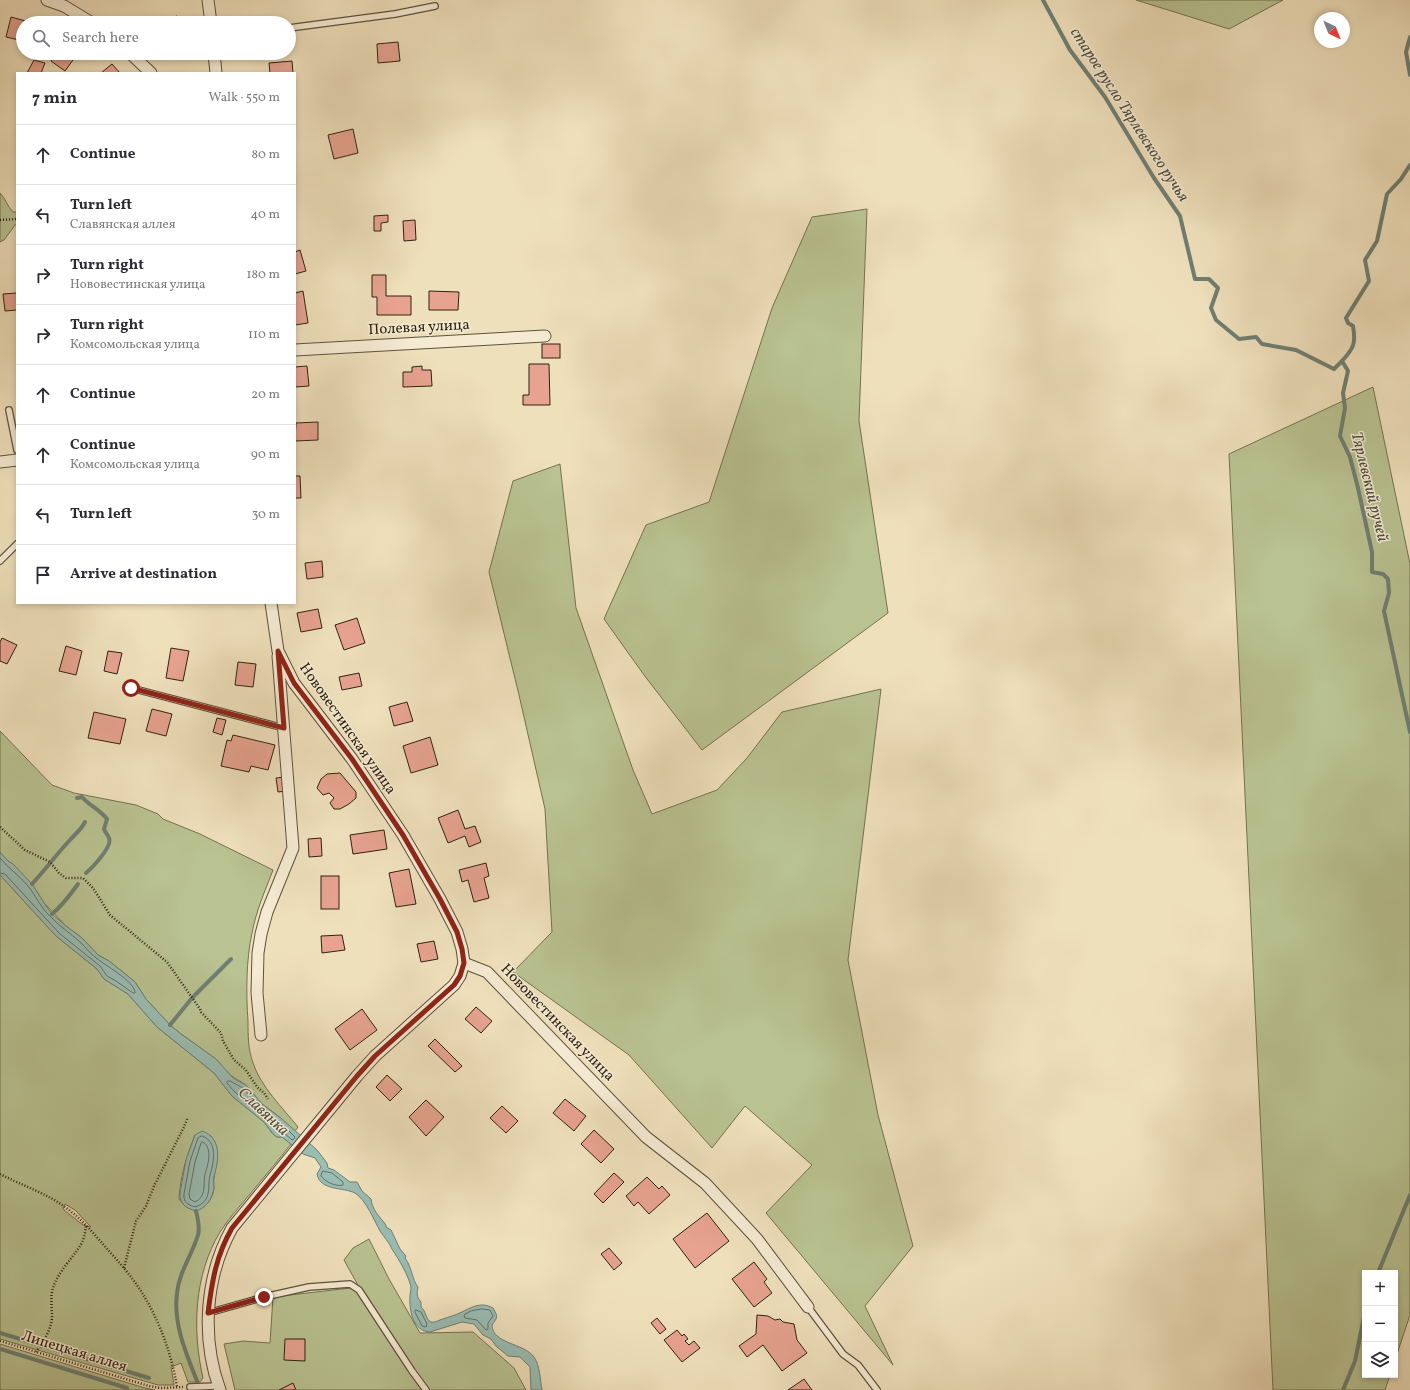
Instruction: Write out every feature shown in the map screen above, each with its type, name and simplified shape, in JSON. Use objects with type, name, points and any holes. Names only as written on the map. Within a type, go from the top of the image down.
[{"type":"street","points":[[47,0],[64,6],[80,16]]},
{"type":"street","points":[[208,0],[210,16]]},
{"type":"street","points":[[137,60],[149,72]]},
{"type":"street","points":[[215,60],[216,72]]},
{"type":"street","name":"Полевая улица","points":[[296,350],[545,336]]},
{"type":"street","points":[[0,462],[16,460]]},
{"type":"street","name":"Нововестинская улица","points":[[271,604],[278,651],[294,683],[352,759],[403,835],[457,932],[464,963],[487,972],[646,1137],[705,1183],[757,1239],[808,1307]]},
{"type":"street","points":[[261,1035],[257,985],[258,953],[261,934],[267,912],[293,848],[278,651]]},
{"type":"street","points":[[219,1388],[208,1340],[208,1313],[215,1267],[224,1243],[232,1228],[375,1056],[454,985],[460,976],[464,963]]},
{"type":"lane","points":[[296,27],[395,14],[435,6]]},
{"type":"lane","points":[[9,410],[16,445]]},
{"type":"lane","points":[[0,561],[16,545]]},
{"type":"lane","points":[[131,688],[284,728]]},
{"type":"lane","points":[[208,1313],[240,1303],[309,1287],[350,1284],[360,1290],[408,1365],[426,1390]]},
{"type":"lane","points":[[808,1307],[843,1354],[858,1365],[877,1390]]},
{"type":"lane","points":[[190,1387],[219,1388]]},
{"type":"path","points":[[0,220],[16,219]]},
{"type":"path","points":[[0,827],[25,850],[50,862],[59,873],[66,878],[83,878],[93,888],[110,915],[167,962],[201,1012],[221,1033],[223,1041],[234,1060],[246,1070],[253,1082],[268,1099]]},
{"type":"path","points":[[124,1269],[136,1221],[146,1206],[154,1186],[188,1117]]},
{"type":"path","points":[[0,1174],[59,1203],[86,1226],[124,1269],[133,1280],[151,1309],[172,1363],[177,1387]]},
{"type":"path","points":[[36,1352],[51,1324],[53,1288],[57,1278],[80,1246],[86,1226]]},
{"type":"path","name":"Липецкая аллея","points":[[0,1341],[149,1386],[160,1388],[190,1387]]},
{"type":"green space","points":[[1136,0],[1283,0],[1229,29]]},
{"type":"green space","points":[[0,193],[13,212],[16,212],[16,224],[4,240],[0,242]]},
{"type":"green space","points":[[867,209],[859,421],[888,613],[702,750],[644,675],[604,619],[646,525],[709,502],[772,308],[812,217]]},
{"type":"green space","points":[[1373,387],[1410,564],[1410,1315],[1398,1351],[1398,1270],[1362,1270],[1362,1378],[1389,1378],[1385,1390],[1273,1390],[1229,454]]},
{"type":"green space","points":[[560,464],[576,608],[633,770],[652,814],[717,790],[747,758],[782,712],[881,689],[848,960],[878,1115],[913,1246],[865,1306],[893,1365],[766,1213],[812,1165],[745,1106],[712,1148],[629,1055],[513,972],[552,932],[545,809],[489,572],[513,481]]},
{"type":"green space","points":[[0,731],[52,785],[74,793],[136,805],[158,814],[163,819],[200,834],[273,870],[258,909],[250,943],[247,988],[249,1042],[251,1058],[261,1080],[272,1096],[298,1127],[295,1131],[262,1104],[246,1085],[230,1075],[216,1059],[170,1025],[146,999],[135,982],[109,961],[98,955],[82,938],[66,926],[44,903],[32,884],[0,852]]},
{"type":"green space","points":[[0,875],[56,936],[97,969],[104,979],[128,994],[157,1027],[214,1073],[232,1096],[264,1122],[273,1134],[277,1137],[282,1137],[291,1144],[227,1222],[211,1249],[200,1284],[198,1303],[197,1341],[203,1378],[200,1382],[188,1382],[181,1363],[171,1367],[174,1385],[158,1385],[0,1339]],"holes":[[[195,1135],[211,1136],[217,1152],[214,1188],[211,1199],[206,1205],[196,1211],[186,1207],[179,1199],[184,1166]],[[65,1204],[75,1210],[91,1227],[83,1225],[64,1210],[63,1208]]]},
{"type":"green space","points":[[369,1239],[389,1279],[420,1333],[473,1332],[514,1368],[526,1390],[235,1390],[224,1344],[243,1341],[270,1343],[273,1297],[359,1287],[344,1260],[353,1248]]},
{"type":"green space","points":[[0,1344],[145,1388],[155,1390],[0,1390]]},
{"type":"water","name":"Славянка","points":[[0,852],[32,884],[52,914],[82,938],[98,955],[109,961],[135,982],[146,999],[170,1025],[216,1059],[234,1079],[246,1085],[262,1104],[282,1119],[317,1150],[327,1163],[328,1168],[334,1170],[350,1182],[357,1182],[362,1191],[371,1199],[375,1210],[386,1227],[391,1230],[400,1249],[406,1256],[405,1258],[418,1287],[417,1295],[421,1302],[421,1307],[429,1321],[436,1322],[478,1305],[493,1308],[497,1317],[492,1325],[493,1331],[503,1340],[529,1352],[534,1357],[539,1368],[542,1390],[531,1390],[530,1367],[520,1357],[508,1356],[496,1346],[491,1339],[483,1335],[474,1324],[462,1322],[430,1332],[424,1331],[420,1328],[416,1324],[411,1314],[411,1287],[408,1277],[363,1200],[355,1193],[333,1188],[323,1183],[317,1174],[321,1167],[315,1158],[303,1154],[282,1137],[277,1137],[274,1135],[264,1122],[232,1096],[214,1073],[157,1027],[128,994],[104,979],[97,969],[56,936],[0,875]]},
{"type":"water","points":[[202,1131],[213,1139],[216,1144],[218,1157],[212,1196],[206,1205],[200,1210],[196,1211],[182,1203],[180,1193],[186,1160],[195,1135]]},
{"type":"building","points":[[11,17],[16,18],[16,39],[6,37]]},
{"type":"building","points":[[398,42],[400,61],[378,63],[377,44]]},
{"type":"building","points":[[34,60],[45,63],[41,72],[28,72]]},
{"type":"building","points":[[52,60],[73,60],[65,71]]},
{"type":"building","points":[[292,61],[293,72],[270,72],[269,63]]},
{"type":"building","points":[[112,64],[119,72],[102,72]]},
{"type":"building","points":[[353,129],[358,153],[334,159],[328,135]]},
{"type":"building","points":[[388,215],[388,222],[381,223],[381,231],[374,231],[374,216]]},
{"type":"building","points":[[415,220],[416,240],[404,241],[403,221]]},
{"type":"building","points":[[300,250],[306,271],[296,274],[296,252]]},
{"type":"building","points":[[372,275],[386,275],[386,296],[411,296],[411,315],[377,315],[377,297],[372,297]]},
{"type":"building","points":[[303,291],[308,323],[296,325],[296,293]]},
{"type":"building","points":[[429,291],[459,292],[458,310],[429,310]]},
{"type":"building","points":[[16,293],[16,310],[5,311],[3,294]]},
{"type":"building","points":[[542,344],[560,344],[560,358],[542,358]]},
{"type":"building","points":[[529,364],[549,364],[550,405],[523,405],[523,395],[529,395]]},
{"type":"building","points":[[307,366],[309,386],[296,387],[296,367]]},
{"type":"building","points":[[422,366],[422,370],[431,370],[432,386],[403,387],[403,372],[412,372],[412,367]]},
{"type":"building","points":[[318,422],[318,440],[296,441],[296,423]]},
{"type":"building","points":[[296,476],[300,476],[301,498],[296,498]]},
{"type":"building","points":[[322,561],[323,577],[307,579],[305,563]]},
{"type":"building","points":[[318,609],[322,628],[301,632],[297,613]]},
{"type":"building","points":[[357,618],[365,643],[344,650],[335,625]]},
{"type":"building","points":[[2,638],[17,645],[7,664],[0,661],[0,642]]},
{"type":"building","points":[[66,646],[82,651],[76,675],[59,671]]},
{"type":"building","points":[[171,648],[189,651],[183,681],[166,678]]},
{"type":"building","points":[[108,651],[122,653],[117,674],[104,671]]},
{"type":"building","points":[[238,662],[256,664],[253,687],[235,685]]},
{"type":"building","points":[[359,673],[362,686],[342,690],[339,677]]},
{"type":"building","points":[[407,702],[413,721],[394,726],[389,707]]},
{"type":"building","points":[[152,709],[172,714],[166,736],[146,731]]},
{"type":"building","points":[[94,712],[126,719],[120,744],[88,738]]},
{"type":"building","points":[[217,718],[226,720],[222,735],[213,732]]},
{"type":"building","points":[[233,735],[275,745],[268,770],[251,766],[249,772],[221,766],[227,740],[231,741]]},
{"type":"building","points":[[430,737],[438,765],[411,773],[403,746]]},
{"type":"building","points":[[340,773],[356,792],[356,798],[340,809],[334,809],[330,803],[334,798],[329,793],[323,795],[317,788],[321,779],[327,774]]},
{"type":"building","points":[[285,777],[286,791],[278,792],[276,778]]},
{"type":"building","points":[[458,810],[465,829],[475,826],[481,842],[469,847],[465,836],[448,843],[438,818]]},
{"type":"building","points":[[384,830],[387,849],[353,854],[350,835]]},
{"type":"building","points":[[321,838],[322,856],[309,857],[308,839]]},
{"type":"building","points":[[486,863],[489,876],[484,878],[489,898],[474,902],[468,880],[462,882],[459,870]]},
{"type":"building","points":[[409,869],[416,904],[396,907],[389,873]]},
{"type":"building","points":[[321,876],[339,876],[339,909],[321,909]]},
{"type":"building","points":[[342,935],[345,950],[322,953],[321,936]]},
{"type":"building","points":[[434,941],[438,959],[421,962],[417,944]]},
{"type":"building","points":[[476,1007],[492,1021],[481,1033],[465,1019]]},
{"type":"building","points":[[362,1009],[377,1030],[350,1050],[335,1029]]},
{"type":"building","points":[[435,1039],[462,1066],[455,1072],[428,1046]]},
{"type":"building","points":[[387,1075],[402,1089],[390,1101],[376,1087]]},
{"type":"building","points":[[565,1099],[586,1116],[574,1131],[553,1113]]},
{"type":"building","points":[[426,1100],[444,1117],[426,1136],[409,1117]]},
{"type":"building","points":[[502,1106],[518,1121],[506,1133],[490,1118]]},
{"type":"building","points":[[594,1130],[614,1149],[601,1163],[581,1144]]},
{"type":"building","points":[[614,1173],[624,1182],[603,1203],[594,1194]]},
{"type":"building","points":[[647,1177],[659,1189],[662,1186],[670,1195],[649,1214],[638,1202],[634,1206],[626,1196]]},
{"type":"building","points":[[707,1213],[729,1241],[695,1268],[673,1239]]},
{"type":"building","points":[[609,1248],[622,1263],[614,1270],[601,1254]]},
{"type":"building","points":[[754,1262],[767,1279],[764,1282],[772,1293],[754,1307],[732,1279]]},
{"type":"building","points":[[757,1315],[768,1316],[775,1320],[780,1319],[783,1322],[794,1324],[797,1340],[807,1353],[782,1371],[763,1345],[747,1357],[739,1346],[756,1334]]},
{"type":"building","points":[[657,1318],[666,1329],[660,1334],[651,1323]]},
{"type":"building","points":[[677,1330],[682,1336],[684,1334],[688,1339],[685,1341],[689,1345],[694,1341],[700,1348],[682,1362],[664,1340]]},
{"type":"building","points":[[285,1339],[305,1339],[305,1361],[284,1360]]},
{"type":"building","points":[[804,1379],[812,1390],[788,1390]]},
{"type":"building","points":[[293,1383],[296,1390],[279,1390]]},
{"type":"waterway","name":"старое русло Тярлевского ручья","points":[[1043,0],[1070,50],[1105,97],[1154,178],[1180,216],[1195,279],[1209,279],[1218,288],[1211,308],[1216,320],[1239,339],[1256,337],[1262,344],[1296,350],[1334,369],[1342,361]]},
{"type":"waterway","name":"Тярлевский ручей","points":[[1410,37],[1406,52],[1410,75]]},
{"type":"waterway","name":"Тярлевский ручей","points":[[1410,165],[1401,179],[1387,194],[1377,241],[1365,260],[1369,281],[1346,318],[1348,323],[1353,326],[1354,341],[1352,349],[1342,361],[1348,371],[1343,393],[1345,408],[1340,436],[1350,457],[1358,488],[1372,552],[1372,572],[1383,574],[1388,579],[1389,593],[1384,611],[1410,732]]},
{"type":"waterway","points":[[77,798],[82,797],[107,819],[104,829],[109,838],[108,846],[93,867],[86,873]]},
{"type":"waterway","points":[[32,884],[64,846],[80,830],[85,822]]},
{"type":"waterway","points":[[52,914],[78,884]]},
{"type":"waterway","points":[[170,1025],[192,998],[231,959]]},
{"type":"waterway","name":"Тярлевский ручей","points":[[1379,1270],[1410,1195]]},
{"type":"waterway","points":[[196,1211],[199,1232],[180,1278],[176,1305],[181,1338],[197,1381]]},
{"type":"waterway","name":"Тярлевский ручей","points":[[1343,1390],[1355,1361],[1362,1327]]},
{"type":"waterway","points":[[0,1333],[149,1378]]},
{"type":"waterway","points":[[0,1349],[127,1388]]},
{"type":"route","points":[[131,688],[284,728],[278,651],[294,683],[352,759],[403,835],[440,899],[457,932],[462,949],[464,963],[460,976],[454,985],[375,1056],[232,1228],[224,1243],[215,1267],[208,1313],[264,1297]]}]
